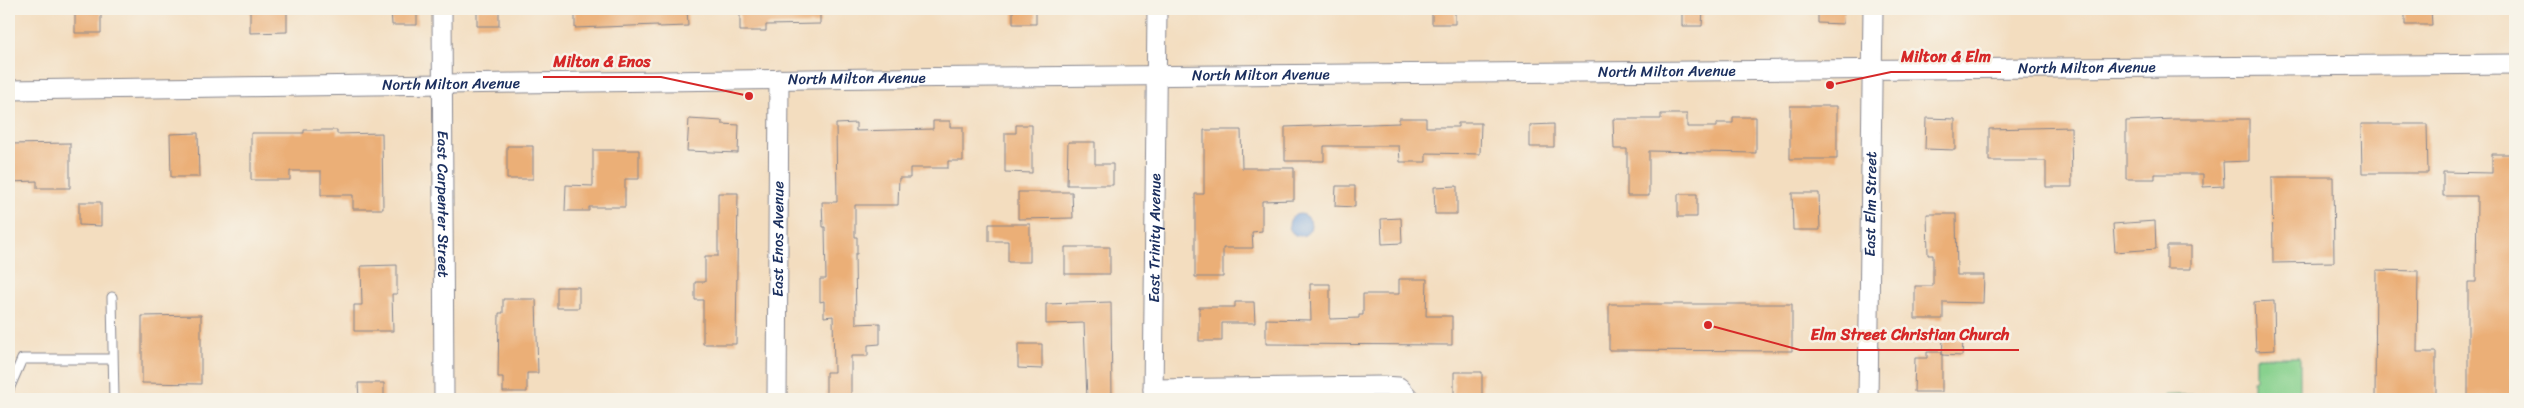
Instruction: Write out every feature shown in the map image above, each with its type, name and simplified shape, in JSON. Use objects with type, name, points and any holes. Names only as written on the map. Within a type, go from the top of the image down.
[{"type":"street","name":"East Carpenter Street","points":[[442,9],[444,399]]},
{"type":"street","points":[[1156,75],[1157,9]]},
{"type":"street","name":"East Elm Street","points":[[1868,399],[1872,9]]},
{"type":"street","name":"North Milton Avenue","points":[[9,90],[1156,75],[2515,64]]},
{"type":"street","name":"East Trinity Avenue","points":[[1153,394],[1156,75]]},
{"type":"street","name":"East Enos Avenue","points":[[777,399],[779,79]]},
{"type":"street","points":[[1153,394],[1383,386],[1399,388],[1410,399]]},
{"type":"lane","points":[[112,298],[114,399]]},
{"type":"lane","points":[[9,390],[22,359],[113,359]]},
{"type":"green space","points":[[2256,357],[2300,357],[2300,399],[2253,399],[2253,381],[2256,380]]},
{"type":"green space","points":[[2248,394],[2248,399],[2165,399],[2165,395]]},
{"type":"water","points":[[1300,214],[1308,217],[1311,225],[1308,233],[1300,236],[1292,233],[1289,225],[1292,217]]},
{"type":"building","points":[[75,9],[101,9],[101,33],[75,33]]},
{"type":"building","points":[[250,9],[287,9],[287,32],[250,33]]},
{"type":"building","points":[[391,9],[417,9],[417,25],[392,25]]},
{"type":"building","points":[[477,9],[499,9],[499,26],[477,26]]},
{"type":"building","points":[[575,9],[687,9],[688,26],[658,27],[658,25],[575,28]]},
{"type":"building","points":[[740,9],[820,9],[820,24],[766,25],[766,31],[740,31]]},
{"type":"building","points":[[1013,9],[1036,9],[1036,24],[1013,24]]},
{"type":"building","points":[[1432,9],[1455,9],[1455,24],[1432,24]]},
{"type":"building","points":[[1682,9],[1703,9],[1702,26],[1682,26]]},
{"type":"building","points":[[1818,9],[1844,9],[1843,24],[1818,23]]},
{"type":"building","points":[[2405,9],[2431,9],[2432,25],[2405,25]]},
{"type":"building","points":[[1790,106],[1837,106],[1837,159],[1790,159]]},
{"type":"building","points":[[1661,114],[1687,114],[1687,127],[1717,127],[1717,123],[1733,123],[1733,117],[1756,117],[1756,153],[1649,151],[1649,196],[1627,196],[1627,149],[1614,149],[1613,119],[1661,119]]},
{"type":"building","points":[[1399,118],[1426,118],[1426,127],[1458,127],[1458,123],[1481,123],[1480,154],[1426,153],[1426,162],[1400,162],[1399,146],[1324,146],[1324,161],[1285,161],[1285,127],[1399,123]]},
{"type":"building","points":[[1926,118],[1955,119],[1955,150],[1925,149]]},
{"type":"building","points":[[689,119],[722,121],[722,124],[739,125],[738,153],[687,151]]},
{"type":"building","points":[[2249,119],[2249,161],[2223,162],[2224,186],[2203,187],[2203,174],[2155,174],[2155,179],[2126,179],[2126,121]]},
{"type":"building","points":[[933,121],[950,121],[950,127],[963,127],[963,161],[948,161],[948,168],[910,168],[910,178],[899,178],[898,205],[855,205],[855,237],[857,237],[857,254],[855,254],[856,324],[880,323],[880,344],[868,345],[868,356],[851,356],[851,399],[826,399],[826,372],[834,372],[833,316],[824,317],[824,301],[820,302],[820,279],[826,279],[825,227],[823,227],[822,202],[837,202],[836,124],[856,123],[856,131],[933,129]]},
{"type":"building","points":[[1554,124],[1554,147],[1530,147],[1530,125]]},
{"type":"building","points":[[2361,124],[2427,124],[2428,173],[2362,173]]},
{"type":"building","points":[[1016,125],[1032,125],[1032,173],[1005,172],[1005,133],[1016,133]]},
{"type":"building","points":[[2071,127],[2072,187],[2046,187],[2046,161],[1989,161],[1989,129]]},
{"type":"building","points":[[304,130],[337,130],[337,134],[382,133],[383,209],[353,209],[353,195],[321,195],[321,171],[290,171],[290,180],[251,180],[251,133],[304,133]]},
{"type":"building","points":[[1204,130],[1241,130],[1242,168],[1294,168],[1294,200],[1262,201],[1262,231],[1252,232],[1253,248],[1223,248],[1223,277],[1195,277],[1195,194],[1204,194]]},
{"type":"building","points":[[198,133],[199,177],[171,177],[170,134]]},
{"type":"building","points":[[1068,142],[1095,142],[1095,164],[1113,164],[1113,185],[1067,185]]},
{"type":"building","points":[[70,143],[70,188],[37,188],[37,181],[9,182],[9,144]]},
{"type":"building","points":[[507,146],[533,146],[533,179],[507,179]]},
{"type":"building","points":[[593,150],[639,150],[639,179],[625,179],[625,207],[589,207],[589,211],[565,211],[566,185],[593,186]]},
{"type":"building","points":[[2492,154],[2515,154],[2515,399],[2468,399],[2468,282],[2476,282],[2477,196],[2443,196],[2443,172],[2492,173]]},
{"type":"building","points":[[2272,177],[2333,177],[2334,262],[2273,263]]},
{"type":"building","points":[[1336,186],[1355,186],[1355,207],[1335,206]]},
{"type":"building","points":[[1457,186],[1457,214],[1435,214],[1434,187]]},
{"type":"building","points":[[1018,192],[1072,192],[1073,218],[1018,219]]},
{"type":"building","points":[[718,193],[738,193],[736,344],[703,344],[703,300],[695,300],[695,282],[705,282],[705,256],[718,256]]},
{"type":"building","points":[[1792,193],[1819,193],[1820,230],[1793,230]]},
{"type":"building","points":[[1678,194],[1697,194],[1697,217],[1678,217]]},
{"type":"building","points":[[79,202],[101,202],[101,226],[79,225]]},
{"type":"building","points":[[1927,214],[1956,214],[1957,275],[1984,275],[1983,303],[1943,302],[1943,319],[1915,319],[1915,286],[1933,286],[1933,255],[1928,255]]},
{"type":"building","points":[[1401,218],[1402,243],[1382,244],[1381,219]]},
{"type":"building","points":[[2155,221],[2156,249],[2115,252],[2113,224]]},
{"type":"building","points":[[989,224],[1030,224],[1030,262],[1008,262],[1008,241],[989,241]]},
{"type":"building","points":[[2167,246],[2191,246],[2191,269],[2167,269]]},
{"type":"building","points":[[1065,247],[1110,247],[1110,274],[1065,274]]},
{"type":"building","points":[[397,265],[397,294],[392,294],[393,331],[354,331],[354,305],[362,305],[361,266]]},
{"type":"building","points":[[2376,270],[2418,271],[2417,352],[2436,352],[2436,399],[2375,399]]},
{"type":"building","points":[[1399,279],[1427,279],[1426,316],[1452,316],[1452,345],[1266,344],[1266,319],[1311,320],[1310,284],[1330,284],[1330,319],[1359,318],[1359,315],[1363,315],[1363,294],[1399,294]]},
{"type":"building","points":[[557,287],[579,287],[579,308],[557,308]]},
{"type":"building","points":[[503,299],[536,299],[538,373],[527,373],[527,392],[503,392],[503,377],[498,377],[499,313],[503,313]]},
{"type":"building","points":[[2274,301],[2275,350],[2256,351],[2254,302]]},
{"type":"building","points":[[1111,302],[1112,399],[1087,399],[1084,323],[1046,324],[1046,304]]},
{"type":"building","points":[[1235,302],[1254,302],[1255,323],[1222,323],[1222,341],[1199,341],[1199,307],[1235,307]]},
{"type":"building","points":[[1609,304],[1792,304],[1792,351],[1609,350]]},
{"type":"building","points":[[201,315],[201,384],[142,383],[142,316]]},
{"type":"building","points":[[1943,339],[1963,340],[1962,356],[1942,355]]},
{"type":"building","points":[[1018,344],[1042,344],[1042,369],[1018,368]]},
{"type":"building","points":[[1927,352],[1942,352],[1942,392],[1914,392],[1915,358],[1927,358]]},
{"type":"building","points":[[1454,372],[1482,372],[1482,399],[1454,399]]},
{"type":"building","points":[[358,383],[384,383],[384,399],[359,399]]},
{"type":"place","name":"Milton & Elm","points":[[1830,85]]},
{"type":"place","name":"Milton & Enos","points":[[749,96]]},
{"type":"place","name":"Elm Street Christian Church","points":[[1708,325]]}]
